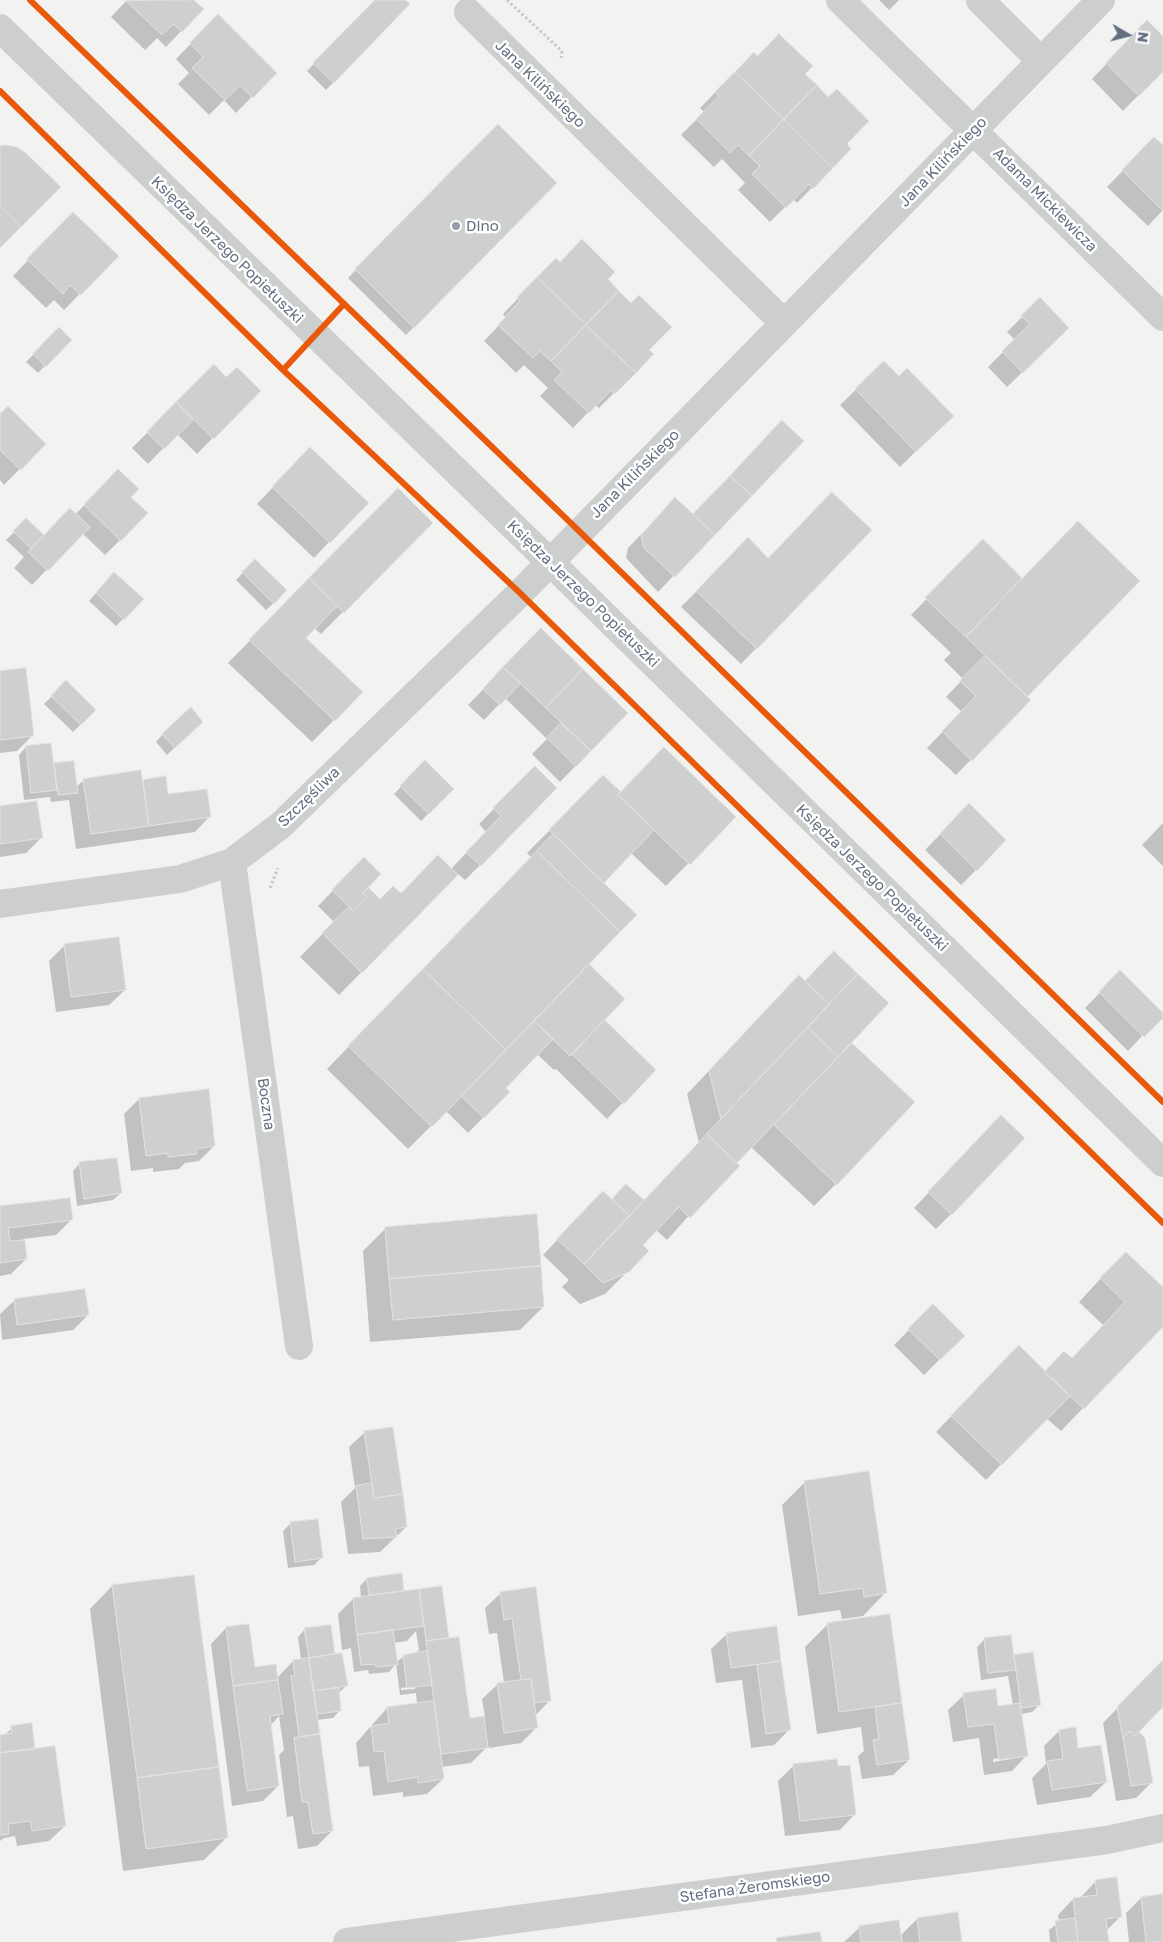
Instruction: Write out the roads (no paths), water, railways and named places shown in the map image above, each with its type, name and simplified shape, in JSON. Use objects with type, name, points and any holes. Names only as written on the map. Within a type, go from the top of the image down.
[{"type":"street","name":"Adama Mickiewicza","points":[[840,0],[1163,317]]},
{"type":"street","points":[[980,0],[1041,61]]},
{"type":"street","name":"Jana Kilińskiego","points":[[550,562],[1101,0]]},
{"type":"street","name":"Jana Kilińskiego","points":[[468,12],[784,323]]},
{"type":"street","name":"Księdza Jerzego Popiełuszki","points":[[0,28],[550,562],[1163,1163]]},
{"type":"street","name":"Szczęśliwa","points":[[0,904],[180,878],[232,862],[281,825],[550,562]]},
{"type":"street","name":"Boczna","points":[[232,862],[299,1346]]},
{"type":"street","name":"Stefana Żeromskiego","points":[[347,1942],[1107,1840],[1163,1828]]},
{"type":"place","name":"Dino","points":[[456,226]]}]
